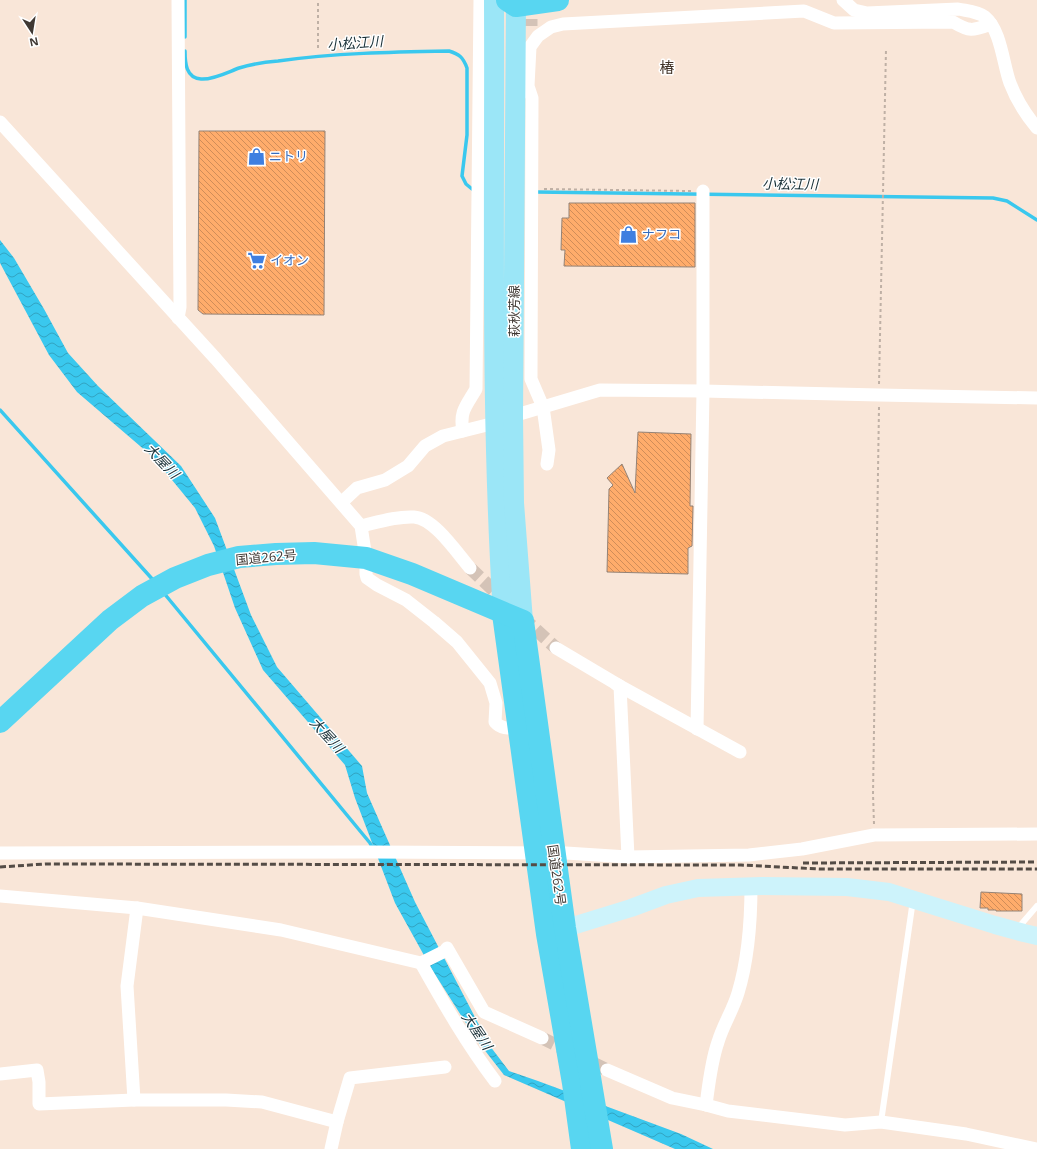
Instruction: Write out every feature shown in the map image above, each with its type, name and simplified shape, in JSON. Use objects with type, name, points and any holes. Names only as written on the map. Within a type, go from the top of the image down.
[{"type":"highway","points":[[513,2],[558,0]]},
{"type":"highway","name":"国道262号","points":[[0,722],[110,620],[142,596],[175,578],[208,565],[239,557],[276,554],[314,554],[366,558],[418,576],[513,617]]},
{"type":"highway","name":"国道262号","points":[[513,617],[518,727],[544,846]]},
{"type":"highway","name":"国道262号","points":[[513,617],[556,931],[583,1086],[593,1133],[582,1149]]},
{"type":"main road","name":"萩秋芳線","points":[[494,0],[504,419]]},
{"type":"main road","name":"萩秋芳線","points":[[513,2],[504,419],[498,528],[513,617]]},
{"type":"street","points":[[178,0],[180,307],[178,318]]},
{"type":"street","points":[[462,431],[462,413],[476,389],[480,0]]},
{"type":"street","points":[[844,0],[854,10],[867,13],[958,9],[973,11],[985,17],[996,30],[1010,84],[1018,101],[1037,128]]},
{"type":"street","points":[[547,464],[549,450],[543,407],[531,379],[532,98],[528,86],[528,78],[530,47],[534,31],[563,24],[804,11],[834,23],[953,22],[965,29],[976,30],[991,24]]},
{"type":"street","points":[[0,122],[342,502],[361,526],[366,558],[367,578],[406,600],[457,642],[490,683],[496,703],[495,722],[499,727],[518,727]]},
{"type":"street","points":[[697,729],[703,391],[702,191]]},
{"type":"street","points":[[342,502],[357,488],[386,480],[408,466],[425,446],[443,436],[600,390],[1037,398]]},
{"type":"street","points":[[361,526],[400,518],[415,517],[426,521],[436,528],[470,568]]},
{"type":"street","points":[[556,648],[616,684],[740,752]]},
{"type":"street","points":[[616,684],[620,686],[628,857]]},
{"type":"street","points":[[0,853],[566,853],[628,857],[748,855],[802,849],[874,835],[1037,834]]},
{"type":"street","points":[[706,1105],[710,1068],[718,1042],[738,994],[744,967],[751,909],[751,886]]},
{"type":"street","points":[[556,931],[666,896],[698,888],[751,886],[847,887],[889,892],[1015,931],[1037,936]]},
{"type":"street","points":[[0,896],[137,908],[281,930],[423,962],[447,948],[484,1012],[542,1038]]},
{"type":"street","points":[[134,1100],[127,986],[137,908]]},
{"type":"street","points":[[423,962],[451,1016],[495,1081]]},
{"type":"street","points":[[331,1149],[350,1078],[445,1067]]},
{"type":"street","points":[[0,1074],[37,1070],[39,1082],[39,1104],[134,1100],[226,1100],[262,1102],[337,1122]]},
{"type":"street","points":[[607,1070],[672,1098],[728,1111],[845,1126],[881,1122],[966,1134],[1036,1149]]},
{"type":"lane","points":[[881,1122],[913,899]]},
{"type":"lane","points":[[1015,931],[1037,906]]},
{"type":"path","points":[[318,0],[318,48]]},
{"type":"path","points":[[874,835],[873,794],[879,396],[886,50]]},
{"type":"path","points":[[532,189],[702,191]]},
{"type":"water","name":"大屋川","points":[[0,240],[14,258],[68,353],[98,386],[181,466],[215,518],[251,615],[277,667],[362,766],[367,793],[415,902],[490,1046],[509,1071],[681,1134],[713,1149],[675,1149],[504,1075],[476,1039],[431,968],[395,903],[355,798],[345,765],[263,670],[235,608],[214,546],[195,508],[154,458],[77,392],[49,355],[0,263]]},
{"type":"building","points":[[199,131],[325,131],[324,315],[203,314],[198,310]]},
{"type":"building","name":"ナフコ","points":[[569,203],[695,203],[695,267],[564,266],[565,250],[561,250],[562,218],[569,218]]},
{"type":"building","points":[[638,432],[691,434],[690,506],[693,506],[692,546],[688,548],[688,574],[607,572],[609,489],[613,485],[607,478],[622,464],[635,493]]},
{"type":"building","points":[[981,892],[1022,894],[1022,911],[996,911],[988,910],[988,908],[980,908]]},
{"type":"waterway","name":"小松江川","points":[[185,0],[185,37]]},
{"type":"waterway","name":"小松江川","points":[[185,51],[185,60],[189,73],[192,76],[201,79],[215,77],[254,64],[299,58],[385,52],[449,51],[455,53],[460,56],[467,68],[467,135],[462,176],[466,184],[472,189]]},
{"type":"waterway","name":"小松江川","points":[[536,192],[993,198],[1007,201],[1037,220]]},
{"type":"waterway","points":[[0,410],[154,581]]},
{"type":"waterway","points":[[163,592],[370,843],[373,849]]},
{"type":"tunnel","points":[[531,0],[531,26]]},
{"type":"tunnel","points":[[470,568],[504,600]]},
{"type":"tunnel","points":[[522,617],[556,648]]},
{"type":"tunnel","points":[[542,1038],[607,1070]]},
{"type":"railway","points":[[803,863],[1037,862]]},
{"type":"railway","points":[[0,867],[45,864],[741,865],[819,869],[1037,869]]},
{"type":"place","name":"ニトリ","points":[[256,156]]},
{"type":"place","name":"ナフコ","points":[[629,234]]},
{"type":"place","name":"イオン","points":[[257,260]]},
{"type":"district","name":"椿","points":[[667,68]]}]
